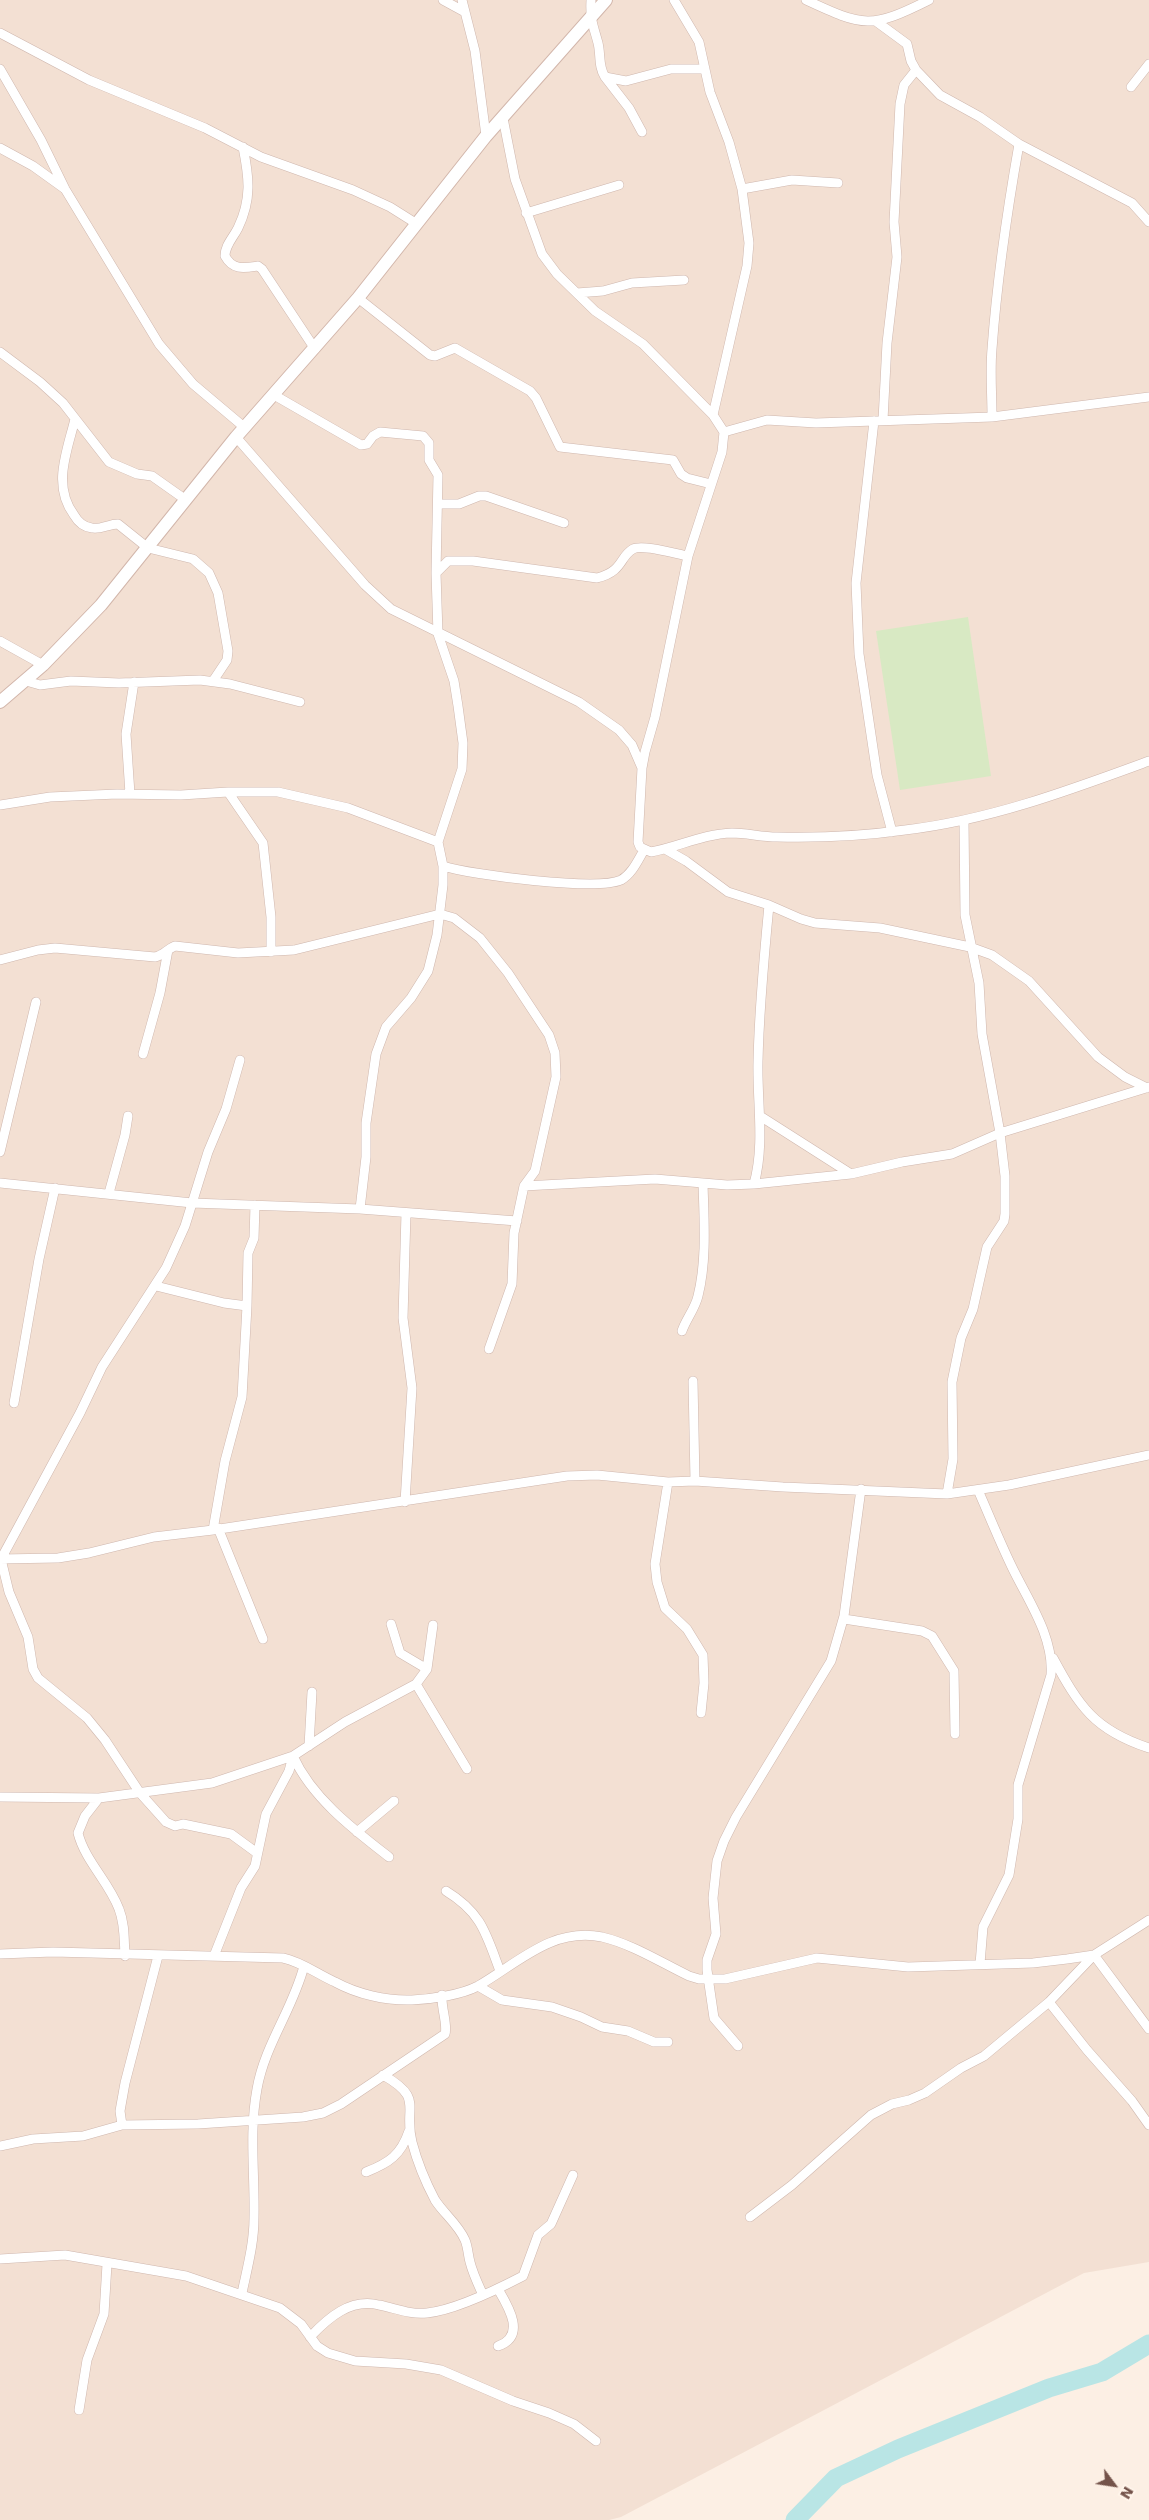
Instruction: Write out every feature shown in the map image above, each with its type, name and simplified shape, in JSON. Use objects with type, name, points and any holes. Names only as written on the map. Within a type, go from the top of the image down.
[{"type":"street","points":[[443,0],[465,12]]},
{"type":"street","points":[[462,0],[475,51],[486,136]]},
{"type":"street","points":[[591,0],[590,20],[598,44],[600,70],[629,108],[642,132]]},
{"type":"street","points":[[0,702],[43,665],[101,606],[240,432],[358,298],[486,136],[606,0]]},
{"type":"street","points":[[674,0],[699,42],[704,69],[742,189],[749,243],[747,266],[713,415]]},
{"type":"street","points":[[806,0],[842,17],[859,22],[878,22],[897,16],[929,0]]},
{"type":"street","points":[[878,22],[907,44],[911,61],[916,70],[940,96],[980,117],[1019,144],[1132,203],[1149,222]]},
{"type":"street","points":[[0,33],[89,80],[185,119],[280,165],[353,190],[390,207],[418,224]]},
{"type":"street","points":[[1131,86],[1149,64]]},
{"type":"street","points":[[605,77],[626,81],[671,69],[704,69]]},
{"type":"street","points":[[0,70],[41,140],[65,189],[159,344],[174,364],[240,432],[378,598],[391,609],[438,634],[579,702],[619,730],[632,745],[642,768]]},
{"type":"street","points":[[884,420],[887,342],[897,257],[894,222],[900,104],[904,85],[916,70]]},
{"type":"street","points":[[503,118],[515,180],[542,254],[557,274],[594,311],[643,344],[713,415],[724,432],[722,452],[688,556],[642,768],[638,842],[644,850],[651,852],[696,838],[733,833],[816,838],[892,832],[964,820],[1041,799],[1149,761]]},
{"type":"street","points":[[992,417],[992,351],[997,295],[1006,219],[1019,144]]},
{"type":"street","points":[[243,147],[250,180],[250,190],[243,216],[227,247],[225,256],[232,264],[244,269],[258,266],[262,268],[315,349]]},
{"type":"street","points":[[0,148],[33,166],[65,189]]},
{"type":"street","points":[[742,189],[792,180],[838,183]]},
{"type":"street","points":[[526,213],[619,185]]},
{"type":"street","points":[[577,293],[603,291],[632,283],[684,280]]},
{"type":"street","points":[[358,298],[430,354],[435,356],[455,348],[530,391],[536,398],[555,441],[560,447],[672,460],[681,474],[687,478],[710,484]]},
{"type":"street","points":[[0,352],[51,391],[109,462],[137,474],[152,476],[186,500]]},
{"type":"street","points":[[274,395],[361,445],[367,444],[373,436],[380,432],[424,436],[429,443],[429,460],[438,475],[439,504],[436,573],[438,634],[454,681],[464,757],[462,769],[438,842],[443,866],[440,914],[428,971],[411,998],[386,1028],[376,1054],[366,1123],[366,1157],[360,1209]]},
{"type":"street","points":[[724,432],[768,420],[816,423],[992,417],[1149,397]]},
{"type":"street","points":[[75,419],[61,478],[62,493],[69,508],[81,524],[91,528],[114,524],[123,526],[148,548],[193,559],[209,573],[214,582],[228,651],[226,660],[213,681]]},
{"type":"street","points":[[874,421],[856,583],[859,654],[877,775],[892,832]]},
{"type":"street","points":[[439,504],[458,504],[479,496],[486,496],[564,522]]},
{"type":"street","points":[[436,573],[448,561],[473,560],[597,578],[614,572],[633,549],[638,548],[688,556]]},
{"type":"street","points":[[0,641],[43,665]]},
{"type":"street","points":[[26,681],[40,685],[70,681],[213,681],[300,702]]},
{"type":"street","points":[[130,794],[126,734],[134,682]]},
{"type":"street","points":[[228,792],[263,843],[271,917],[271,952]]},
{"type":"street","points":[[0,805],[50,797],[278,792],[348,808],[438,842]]},
{"type":"street","points":[[947,1494],[953,1459],[952,1382],[961,1338],[973,1309],[987,1247],[1004,1221],[1005,1214],[1005,1176],[1000,1133],[982,1034],[979,983],[970,947],[965,915],[964,820]]},
{"type":"street","points":[[665,849],[686,861],[720,888],[769,904],[815,923],[866,926],[970,947],[992,955],[1024,977],[1047,999],[1098,1057],[1126,1077],[1148,1087]]},
{"type":"street","points":[[443,866],[460,871],[506,878],[610,883],[626,876],[644,850]]},
{"type":"street","points":[[754,1184],[761,1152],[760,1002],[769,904]]},
{"type":"street","points":[[0,960],[38,950],[55,948],[155,957],[163,955],[169,948],[184,946],[238,953],[271,952],[323,943],[440,914],[454,918],[480,938],[518,986],[549,1035],[555,1053],[556,1077],[535,1171],[524,1186],[514,1232],[512,1284],[489,1349]]},
{"type":"street","points":[[143,1054],[160,993],[169,948]]},
{"type":"street","points":[[0,1152],[36,1002]]},
{"type":"street","points":[[240,1060],[226,1109],[208,1152],[185,1226],[156,1286],[134,1315],[102,1367],[76,1421],[1,1559],[9,1592],[28,1637],[34,1673],[49,1689],[76,1707],[87,1718],[105,1740],[140,1793],[171,1825],[183,1824],[231,1834],[257,1853]]},
{"type":"street","points":[[524,1186],[655,1179],[703,1183],[754,1184],[851,1174],[902,1162],[952,1154],[1000,1133],[1148,1087]]},
{"type":"street","points":[[109,1193],[125,1135],[128,1116]]},
{"type":"street","points":[[760,1116],[851,1174]]},
{"type":"street","points":[[0,1183],[192,1203],[360,1209],[517,1221]]},
{"type":"street","points":[[682,1331],[693,1310],[700,1285],[704,1236],[703,1183]]},
{"type":"street","points":[[14,1403],[39,1259],[55,1188]]},
{"type":"street","points":[[255,1205],[254,1238],[248,1253],[248,1306],[242,1398],[225,1460],[215,1529],[263,1639]]},
{"type":"street","points":[[405,1502],[412,1388],[403,1318],[406,1214]]},
{"type":"street","points":[[156,1286],[224,1303],[248,1306]]},
{"type":"street","points":[[693,1381],[695,1481]]},
{"type":"street","points":[[1,1559],[58,1558],[89,1553],[154,1537],[405,1502],[567,1476],[597,1475],[668,1482],[695,1481],[947,1494],[978,1490],[1149,1455]]},
{"type":"street","points":[[668,1482],[656,1564],[656,1582],[665,1608],[687,1629],[703,1655],[704,1683],[701,1713]]},
{"type":"street","points":[[738,2046],[714,2018],[707,1979],[707,1960],[716,1934],[713,1898],[715,1880],[724,1841],[736,1816],[825,1672],[838,1641],[844,1619],[862,1489]]},
{"type":"street","points":[[978,1490],[1010,1564],[1048,1642],[1053,1658],[1077,1700],[1087,1714],[1129,1741],[1149,1748]]},
{"type":"street","points":[[844,1619],[922,1631],[932,1636],[954,1671],[955,1734]]},
{"type":"street","points":[[391,1624],[400,1653],[427,1669]]},
{"type":"street","points":[[0,1797],[99,1798],[212,1783],[293,1756],[345,1722],[416,1684],[423,1677],[427,1669],[433,1625]]},
{"type":"street","points":[[980,1964],[983,1927],[1009,1875],[1018,1819],[1018,1785],[1051,1675],[1053,1658]]},
{"type":"street","points":[[416,1684],[467,1768]]},
{"type":"street","points":[[309,1746],[312,1692]]},
{"type":"street","points":[[293,1756],[301,1775],[312,1788],[357,1832],[389,1857]]},
{"type":"street","points":[[214,1956],[241,1888],[255,1866],[266,1814],[289,1771],[293,1756]]},
{"type":"street","points":[[99,1798],[85,1816],[78,1833],[100,1878],[119,1908],[124,1931],[125,1956]]},
{"type":"street","points":[[357,1832],[394,1800]]},
{"type":"street","points":[[446,1892],[463,1902],[476,1916],[500,1971]]},
{"type":"street","points":[[750,2218],[792,2185],[871,2115],[892,2104],[909,2100],[925,2093],[961,2068],[984,2056],[1049,2002],[1094,1955],[1149,1920]]},
{"type":"street","points":[[0,1954],[44,1952],[125,1956],[283,1958],[304,1966],[337,1984],[378,1997],[412,2000],[467,1990],[478,1986],[518,1958],[553,1941],[567,1937],[592,1936],[603,1938],[622,1944],[689,1976],[707,1979],[733,1978],[817,1958],[908,1967],[1033,1963],[1094,1955]]},
{"type":"street","points":[[1094,1955],[1149,2028]]},
{"type":"street","points":[[122,2125],[120,2111],[123,2091],[158,1956]]},
{"type":"street","points":[[242,2293],[253,2234],[254,2121],[257,2090],[267,2053],[292,2001],[304,1966]]},
{"type":"street","points":[[478,1986],[502,2000],[552,2008],[581,2017],[602,2027],[628,2031],[654,2042],[668,2042]]},
{"type":"street","points":[[0,2146],[33,2139],[83,2136],[122,2125],[254,2121],[303,2117],[332,2109],[445,2034],[447,2028],[442,2013],[442,1995]]},
{"type":"street","points":[[1049,2002],[1087,2050],[1132,2101],[1149,2125]]},
{"type":"street","points":[[384,2075],[398,2083],[409,2096],[411,2107],[410,2128],[413,2144],[436,2200],[457,2226],[466,2242],[470,2264],[483,2295]]},
{"type":"street","points":[[366,2172],[385,2164],[400,2152],[410,2128]]},
{"type":"street","points":[[310,2337],[326,2320],[354,2306],[379,2305],[402,2312],[426,2313],[438,2311],[498,2289],[523,2276],[538,2235],[551,2224],[573,2174]]},
{"type":"street","points":[[0,2260],[65,2255],[107,2264],[186,2276],[242,2293],[270,2303],[290,2314],[301,2324],[310,2337],[328,2353],[345,2360],[406,2364],[440,2370],[513,2402],[574,2424],[596,2441]]},
{"type":"street","points":[[80,2410],[87,2360],[104,2314],[107,2264]]},
{"type":"street","points":[[498,2289],[514,2320],[514,2329],[508,2340],[498,2346]]},
{"type":"shaded area","points":[[0,0],[1149,0],[1149,2262],[1084,2273],[621,2517],[609,2520],[0,2520]]},
{"type":"green space","points":[[968,617],[991,776],[900,790],[876,631]]},
{"type":"waterway","points":[[795,2520],[836,2478],[898,2449],[1049,2388],[1102,2372],[1149,2344]]}]
